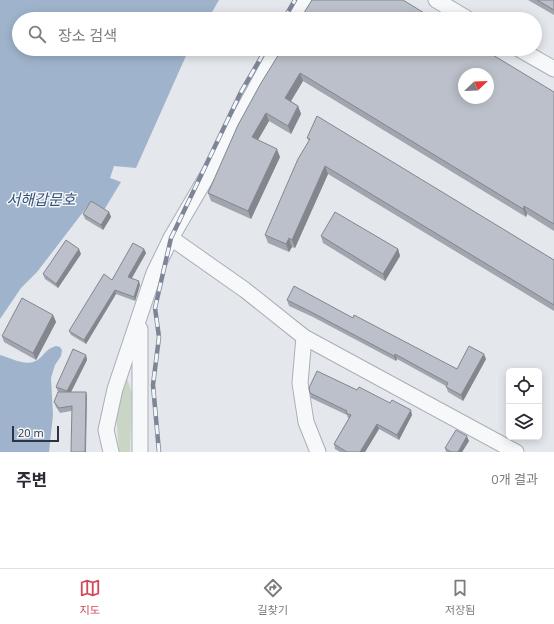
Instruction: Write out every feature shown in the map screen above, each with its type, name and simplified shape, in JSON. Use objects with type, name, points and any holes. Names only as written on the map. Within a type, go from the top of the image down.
[{"type":"street","points":[[297,12],[304,0]]},
{"type":"street","points":[[436,0],[456,12]]},
{"type":"street","points":[[111,452],[106,430],[115,389],[154,273],[171,238],[213,166],[273,56]]},
{"type":"street","points":[[531,56],[554,69]]},
{"type":"street","points":[[171,238],[245,290],[304,337],[516,452]]},
{"type":"street","points":[[140,314],[140,452]]},
{"type":"street","points":[[304,337],[300,383],[306,422],[318,452]]},
{"type":"green space","points":[[127,378],[132,394],[130,452],[119,452],[116,414]]},
{"type":"water","name":"서해갑문호","points":[[0,0],[219,0],[212,12],[12,12],[12,56],[186,56],[136,168],[114,166],[110,178],[121,182],[104,210],[90,203],[37,272],[21,288],[0,319]]},
{"type":"water","points":[[56,346],[60,347],[62,350],[61,356],[55,365],[51,378],[53,415],[49,452],[0,452],[0,355],[26,363],[36,361],[49,349]]},
{"type":"building","points":[[312,0],[403,0],[423,12],[304,12]]},
{"type":"building","points":[[537,0],[554,0],[554,10]]},
{"type":"building","points":[[278,56],[495,56],[554,92],[554,224],[524,206],[523,209],[300,73],[285,98],[298,106],[288,126],[266,113],[252,137],[277,149],[248,211],[208,193],[238,125]]},
{"type":"building","points":[[317,116],[554,260],[554,305],[325,166],[292,240],[289,238],[286,244],[265,235],[298,159],[310,139],[307,138]]},
{"type":"building","points":[[91,201],[109,212],[101,225],[83,214]]},
{"type":"building","points":[[335,212],[398,249],[383,274],[321,236]]},
{"type":"building","points":[[66,240],[79,249],[56,284],[43,274]]},
{"type":"building","points":[[133,243],[144,249],[128,277],[139,281],[134,297],[115,290],[84,340],[69,331],[104,274],[112,280]]},
{"type":"building","points":[[294,286],[353,318],[354,315],[457,369],[469,346],[484,354],[461,395],[446,387],[448,383],[395,354],[394,356],[287,300]]},
{"type":"building","points":[[22,298],[53,315],[33,353],[2,336]]},
{"type":"building","points":[[73,349],[86,355],[67,391],[56,387]]},
{"type":"building","points":[[317,371],[357,390],[359,387],[390,403],[392,400],[411,410],[397,435],[377,424],[360,452],[347,452],[334,444],[351,415],[346,413],[347,411],[310,393],[309,388]]},
{"type":"building","points":[[58,392],[86,392],[85,452],[71,452],[72,406],[59,408],[54,402]]},
{"type":"building","points":[[456,430],[467,436],[458,452],[451,452],[445,448]]},
{"type":"railway","points":[[288,12],[295,0]]},
{"type":"railway","points":[[159,452],[153,385],[159,337],[155,308],[171,238],[241,92],[262,56]]}]
